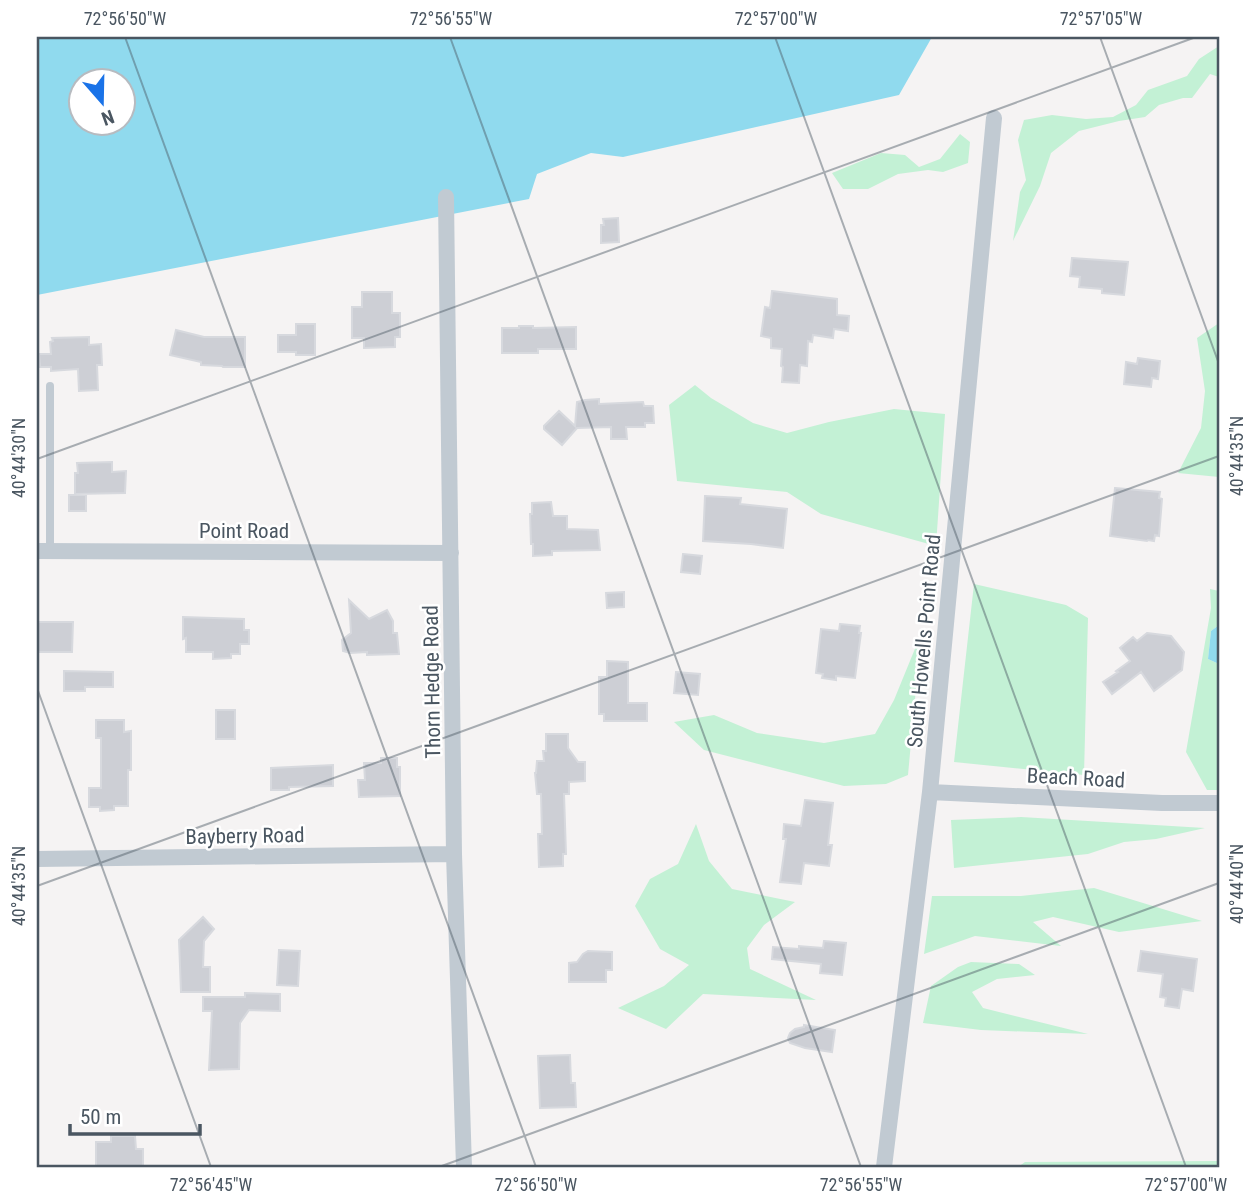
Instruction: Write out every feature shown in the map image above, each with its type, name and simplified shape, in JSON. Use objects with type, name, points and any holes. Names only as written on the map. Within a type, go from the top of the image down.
[{"type":"street","name":"South Howells Point Road","points":[[884,1167],[930,792],[994,118]]},
{"type":"street","name":"Thorn Hedge Road","points":[[446,197],[454,854],[464,1167]]},
{"type":"street","name":"Point Road","points":[[43,551],[451,553]]},
{"type":"street","name":"Beach Road","points":[[930,792],[1162,803],[1219,803]]},
{"type":"street","name":"Bayberry Road","points":[[37,859],[454,854]]},
{"type":"lane","points":[[43,551],[50,386]]},
{"type":"green space","points":[[1219,46],[1219,77],[1210,74],[1192,98],[1159,105],[1145,117],[1079,131],[1051,153],[1040,186],[1013,241],[1020,192],[1026,180],[1018,140],[1024,120],[1052,115],[1086,119],[1113,117],[1136,105],[1148,90],[1187,76],[1199,59]]},
{"type":"green space","points":[[960,134],[970,142],[968,163],[943,172],[928,170],[898,174],[868,189],[843,189],[832,173],[881,153],[905,155],[919,167],[940,159]]},
{"type":"green space","points":[[1219,323],[1219,477],[1178,473],[1201,428],[1205,391],[1197,338]]},
{"type":"green space","points":[[695,385],[711,398],[753,423],[787,433],[894,409],[945,414],[936,546],[821,514],[787,492],[677,481],[669,405]]},
{"type":"green space","points":[[974,584],[1066,605],[1088,618],[1084,775],[954,762]]},
{"type":"green space","points":[[1210,589],[1219,591],[1219,625],[1211,631],[1208,659],[1219,664],[1219,790],[1207,790],[1186,752],[1211,608]]},
{"type":"green space","points":[[921,634],[908,775],[886,784],[844,786],[704,750],[674,722],[714,715],[757,733],[824,743],[875,734],[894,700]]},
{"type":"green space","points":[[1021,817],[1205,828],[1156,839],[1124,842],[1088,854],[954,868],[951,820]]},
{"type":"green space","points":[[696,824],[709,861],[732,889],[795,902],[764,925],[747,948],[750,969],[816,1000],[703,994],[666,1029],[618,1008],[664,986],[689,965],[660,949],[635,906],[650,879],[678,864]]},
{"type":"green space","points":[[1094,888],[1202,921],[1119,932],[1053,917],[1033,922],[1061,946],[975,936],[924,954],[932,896],[1021,896]]},
{"type":"green space","points":[[971,962],[1019,964],[1035,975],[997,979],[972,992],[983,1008],[1088,1034],[981,1030],[923,1023],[931,986],[958,967]]},
{"type":"green space","points":[[1219,1161],[1219,1167],[1018,1167],[1025,1162]]},
{"type":"water","points":[[37,37],[932,37],[899,95],[623,157],[591,153],[537,174],[529,199],[37,295]]},
{"type":"water","points":[[1219,625],[1219,664],[1208,659],[1211,631]]},
{"type":"building","points":[[618,218],[619,242],[601,243],[603,219]]},
{"type":"building","points":[[1072,258],[1128,262],[1124,295],[1079,287],[1080,277],[1070,276]]},
{"type":"building","points":[[772,291],[837,299],[837,315],[849,316],[848,331],[834,329],[833,338],[813,335],[812,342],[808,341],[807,366],[800,365],[799,383],[782,382],[782,349],[771,348],[771,338],[761,336],[765,307],[770,308]]},
{"type":"building","points":[[362,292],[392,292],[392,313],[400,313],[400,337],[395,337],[395,347],[364,348],[364,338],[352,338],[352,307],[362,307]]},
{"type":"building","points":[[296,324],[315,324],[315,355],[278,352],[278,335],[296,335]]},
{"type":"building","points":[[576,327],[576,349],[502,353],[502,328]]},
{"type":"building","points":[[176,330],[204,337],[245,337],[245,367],[201,365],[201,362],[170,355]]},
{"type":"building","points":[[89,337],[89,345],[101,344],[102,365],[97,365],[98,390],[79,391],[78,369],[51,371],[51,367],[40,367],[39,354],[51,354],[52,338]]},
{"type":"building","points":[[1138,358],[1160,361],[1158,379],[1152,378],[1151,387],[1124,384],[1126,362],[1137,364]]},
{"type":"building","points":[[599,399],[599,404],[643,402],[644,406],[653,406],[654,423],[645,423],[645,427],[626,427],[627,439],[611,439],[611,427],[577,428],[562,445],[544,429],[559,411],[575,426],[577,402]]},
{"type":"building","points":[[112,462],[112,472],[126,471],[125,493],[75,494],[77,463]]},
{"type":"building","points":[[1115,488],[1160,492],[1159,498],[1162,499],[1159,536],[1155,535],[1154,541],[1110,536]]},
{"type":"building","points":[[69,495],[86,495],[86,511],[69,511]]},
{"type":"building","points":[[705,496],[741,498],[740,504],[787,509],[783,548],[703,541]]},
{"type":"building","points":[[551,502],[553,516],[567,516],[567,529],[598,530],[600,550],[552,551],[552,555],[533,556],[530,514],[532,503]]},
{"type":"building","points":[[683,554],[702,556],[700,574],[681,572]]},
{"type":"building","points":[[624,592],[624,607],[607,608],[606,593]]},
{"type":"building","points":[[349,600],[369,619],[387,610],[393,621],[393,633],[397,633],[399,654],[367,655],[367,652],[343,651],[342,640],[351,633]]},
{"type":"building","points":[[183,617],[244,619],[244,630],[249,630],[249,644],[240,644],[240,654],[231,654],[231,658],[213,659],[213,652],[186,652]]},
{"type":"building","points":[[37,622],[73,622],[72,652],[37,652]]},
{"type":"building","points":[[840,624],[860,626],[855,678],[822,678],[823,674],[816,673],[821,629],[839,631]]},
{"type":"building","points":[[1147,633],[1171,636],[1184,652],[1182,670],[1154,691],[1141,672],[1112,694],[1103,682],[1130,661],[1120,648],[1133,637],[1137,641]]},
{"type":"building","points":[[607,661],[628,662],[628,703],[647,703],[647,721],[604,721],[604,714],[599,714],[599,677],[607,677]]},
{"type":"building","points":[[64,671],[113,672],[113,687],[85,687],[85,691],[64,691]]},
{"type":"building","points":[[676,672],[700,674],[698,695],[674,693]]},
{"type":"building","points":[[216,710],[235,710],[235,739],[216,739]]},
{"type":"building","points":[[96,720],[124,720],[124,732],[131,731],[128,806],[114,806],[114,810],[100,811],[100,807],[89,807],[89,788],[101,788],[101,738],[96,738]]},
{"type":"building","points":[[546,734],[568,734],[568,748],[578,762],[585,762],[585,781],[569,782],[569,794],[564,794],[566,854],[563,854],[563,866],[539,867],[541,794],[537,794],[535,773],[537,761],[544,761]]},
{"type":"building","points":[[381,758],[397,758],[397,767],[400,767],[400,796],[359,797],[358,780],[365,780],[364,763],[381,763]]},
{"type":"building","points":[[333,765],[333,786],[271,790],[271,768]]},
{"type":"building","points":[[805,800],[833,803],[828,845],[832,845],[829,866],[804,863],[801,884],[780,882],[786,839],[783,839],[784,824],[801,826]]},
{"type":"building","points":[[203,917],[214,929],[204,941],[203,967],[210,967],[210,992],[181,992],[179,940]]},
{"type":"building","points":[[824,941],[846,943],[842,975],[820,973],[821,964],[772,959],[773,947],[823,948]]},
{"type":"building","points":[[279,950],[300,951],[298,986],[277,985]]},
{"type":"building","points":[[588,951],[612,952],[612,970],[606,970],[606,982],[569,982],[569,963],[577,962]]},
{"type":"building","points":[[1141,951],[1197,959],[1193,991],[1182,989],[1179,1008],[1165,1006],[1166,998],[1160,997],[1163,974],[1138,971]]},
{"type":"building","points":[[245,993],[280,994],[280,1011],[249,1010],[240,1023],[239,1069],[209,1070],[212,1011],[203,1011],[203,997],[245,997]]},
{"type":"building","points":[[804,1025],[835,1030],[832,1052],[790,1043],[790,1033]]},
{"type":"building","points":[[570,1055],[571,1083],[575,1083],[576,1107],[540,1108],[538,1056]]},
{"type":"building","points":[[111,1136],[135,1136],[136,1149],[143,1149],[143,1167],[96,1167],[96,1142],[111,1142]]}]
